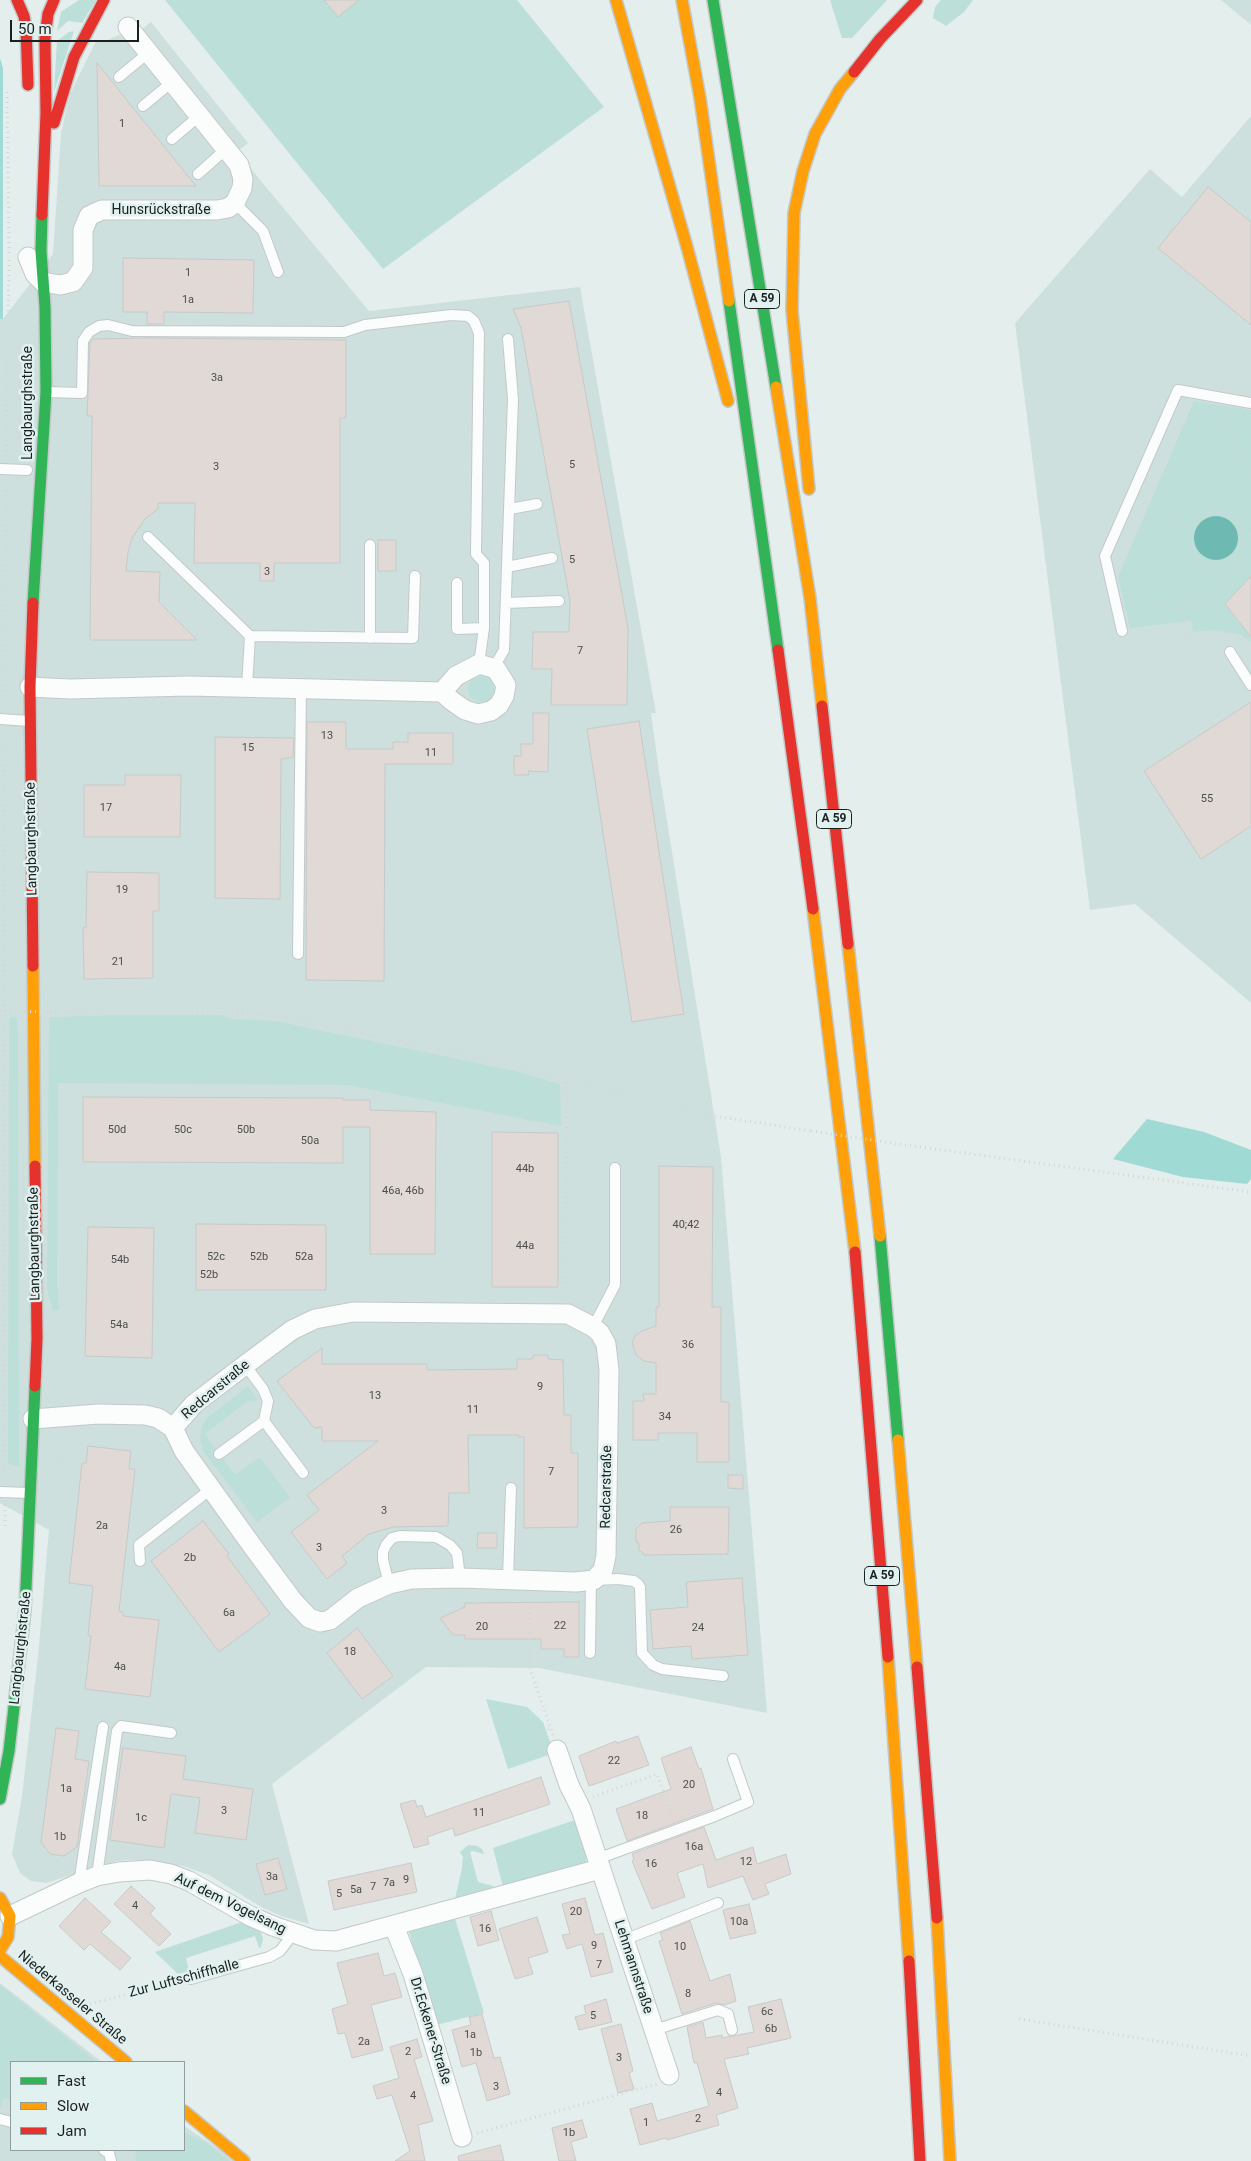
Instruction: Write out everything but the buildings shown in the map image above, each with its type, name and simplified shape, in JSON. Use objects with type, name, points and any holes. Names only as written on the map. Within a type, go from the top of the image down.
[{"type":"main road","points":[[41,3],[54,0]]},
{"type":"main road","name":"Langbaurghstraße","points":[[0,1799],[9,1751],[22,1657],[28,1565],[37,1339],[30,687],[36,547],[46,392],[45,307],[35,283],[41,251],[42,180],[46,114],[45,38],[48,14],[54,0]]},
{"type":"main road","points":[[42,180],[55,118],[74,57],[104,0]]},
{"type":"main road","points":[[616,0],[687,247],[731,412]]},
{"type":"main road","name":"A 59","points":[[682,0],[700,98],[766,558],[823,983],[859,1282],[905,1879],[920,2161]]},
{"type":"main road","name":"A 59","points":[[713,0],[810,598],[885,1277],[934,1871],[950,2161]]},
{"type":"main road","points":[[809,504],[808,475],[792,310],[794,213],[803,171],[815,134],[840,89],[880,39],[916,0]]},
{"type":"main road","points":[[22,1],[26,28],[28,98]]},
{"type":"main road","points":[[735,430],[766,558]]},
{"type":"main road","name":"Langbaurghstraße","points":[[27,499],[36,547]]},
{"type":"main road","points":[[809,522],[810,598]]},
{"type":"main road","points":[[0,1898],[10,1916],[8,1937],[0,1950]]},
{"type":"main road","name":"Niederkasseler Straße","points":[[0,1956],[125,2061]]},
{"type":"main road","points":[[185,2112],[244,2161]]},
{"type":"street","points":[[128,27],[239,165],[243,179],[242,188],[235,203]]},
{"type":"street","name":"Hunsrückstraße","points":[[35,283],[60,285],[73,282],[83,268],[83,230],[89,216],[102,210],[217,210],[228,208],[235,203]]},
{"type":"street","name":"Langbaurghstraße","points":[[28,252],[35,274],[35,283]]},
{"type":"street","points":[[30,687],[70,689],[189,686],[442,692],[465,710],[478,714],[491,711],[499,705],[504,696],[506,685],[496,668],[485,665],[456,676],[442,692]]},
{"type":"street","name":"Redcarstraße","points":[[33,1419],[98,1414],[145,1415],[158,1418],[173,1428],[184,1451],[293,1601],[314,1620],[320,1622],[330,1620],[358,1598],[389,1584],[412,1579],[460,1578],[576,1582],[592,1580],[603,1570],[606,1556],[609,1370],[606,1344],[600,1333],[593,1327],[568,1314],[353,1312],[315,1318],[292,1330],[194,1404],[173,1428]]},
{"type":"street","name":"Lehmannstraße","points":[[557,1750],[599,1864],[669,2076]]},
{"type":"street","name":"Auf dem Vogelsang","points":[[10,1916],[97,1876],[150,1870],[171,1874],[209,1891],[250,1916],[293,1934],[314,1940],[336,1941],[394,1926],[599,1864]]},
{"type":"street","name":"Dr.Eckener-Straße","points":[[394,1926],[413,1974],[462,2137]]},
{"type":"lane","points":[[119,77],[148,53]]},
{"type":"lane","points":[[143,106],[172,82]]},
{"type":"lane","points":[[172,139],[200,116]]},
{"type":"lane","points":[[198,174],[226,149]]},
{"type":"lane","points":[[235,203],[263,231],[278,272]]},
{"type":"lane","points":[[46,392],[82,393],[83,341],[89,332],[99,326],[108,325],[132,331],[344,332],[365,325],[451,314],[468,316],[474,321],[479,333],[476,554],[484,563],[485,665],[497,662],[504,650],[513,399],[508,339]]},
{"type":"lane","points":[[1122,631],[1105,556],[1178,390],[1251,403]]},
{"type":"lane","points":[[3,469],[28,470]]},
{"type":"lane","points":[[510,509],[537,504]]},
{"type":"lane","points":[[148,537],[250,636],[413,638],[415,576]]},
{"type":"lane","points":[[370,545],[370,638]]},
{"type":"lane","points":[[507,567],[552,558]]},
{"type":"lane","points":[[456,583],[457,629],[484,628]]},
{"type":"lane","points":[[506,603],[559,601]]},
{"type":"lane","points":[[247,687],[250,636]]},
{"type":"lane","points":[[1230,652],[1251,685]]},
{"type":"lane","points":[[298,954],[302,688]]},
{"type":"lane","points":[[2,719],[31,721]]},
{"type":"lane","points":[[593,1327],[614,1285],[614,1168]]},
{"type":"lane","points":[[219,1454],[264,1421],[268,1401],[263,1388],[245,1365]]},
{"type":"lane","points":[[264,1421],[303,1473]]},
{"type":"lane","points":[[508,1579],[511,1488]]},
{"type":"lane","points":[[140,1561],[139,1545],[211,1489]]},
{"type":"lane","points":[[2,1492],[30,1493]]},
{"type":"lane","points":[[389,1584],[383,1552],[392,1538],[400,1536],[436,1538],[450,1545],[457,1553],[460,1578]]},
{"type":"lane","points":[[590,1653],[592,1580],[618,1579],[634,1581],[640,1588],[642,1653],[653,1665],[662,1669],[723,1676]]},
{"type":"lane","points":[[97,1876],[117,1731],[121,1726],[171,1733]]},
{"type":"lane","points":[[79,1883],[103,1727]]},
{"type":"lane","points":[[599,1864],[748,1802],[733,1759]]},
{"type":"lane","points":[[624,1940],[718,1903]]},
{"type":"lane","name":"Zur Luftschiffhalle","points":[[191,1979],[269,1957],[280,1951],[293,1934]]},
{"type":"lane","points":[[654,2030],[718,2010],[728,2014],[732,2030]]},
{"type":"path","points":[[5,1535],[2,1492],[2,719],[3,469],[10,269],[7,87]]},
{"type":"path","points":[[1226,399],[1223,418],[1251,478]]},
{"type":"path","points":[[1130,499],[1191,527]]},
{"type":"path","points":[[1220,512],[1227,514],[1233,518],[1241,529],[1242,543],[1240,550],[1229,561],[1222,564],[1208,563],[1201,560],[1192,549],[1190,542],[1191,527],[1200,516],[1206,513],[1220,512]]},
{"type":"path","points":[[1112,588],[1139,602],[1171,609],[1195,604],[1217,588],[1240,562],[1251,533]]},
{"type":"path","points":[[1240,550],[1244,553]]},
{"type":"path","points":[[1183,607],[1190,650]]},
{"type":"path","points":[[0,1011],[274,1014],[414,1042],[512,1065],[696,1113],[920,1147],[1250,1190]]},
{"type":"path","points":[[567,1080],[565,1303],[568,1314]]},
{"type":"path","points":[[58,1366],[60,1380],[68,1394],[68,1416]]},
{"type":"path","points":[[528,1580],[529,1666],[557,1750]]},
{"type":"path","points":[[502,1713],[522,1716],[534,1725],[538,1732],[542,1741],[539,1747],[531,1752],[516,1755],[506,1745],[498,1719],[502,1713]]},
{"type":"path","points":[[538,1732],[551,1728]]},
{"type":"path","points":[[578,1803],[657,1774],[677,1830]]},
{"type":"path","name":"Zur Luftschiffhalle","points":[[66,2012],[95,2002],[191,1979]]},
{"type":"path","points":[[1019,2020],[1251,2056]]},
{"type":"path","points":[[462,2137],[654,2086],[669,2076]]},
{"type":"shaded area","points":[[79,0],[96,0],[82,23],[68,21],[57,31],[61,12]]},
{"type":"shaded area","points":[[165,0],[517,0],[604,107],[383,269]]},
{"type":"shaded area","points":[[830,0],[887,0],[852,38],[842,38]]},
{"type":"shaded area","points":[[941,0],[973,0],[964,12],[946,26],[933,18],[935,7]]},
{"type":"shaded area","points":[[1221,0],[1251,0],[1251,25]]},
{"type":"shaded area","points":[[151,22],[248,143],[237,152],[369,311],[580,287],[656,713],[651,713],[659,771],[721,1157],[767,1713],[539,1668],[426,1667],[272,1784],[309,1924],[281,1916],[263,1908],[209,1875],[183,1866],[132,1860],[117,1861],[46,1883],[31,1881],[20,1873],[12,1854],[22,1796],[38,1656],[49,1530],[0,1503],[0,319],[3,319],[53,254],[61,134],[70,94],[96,41],[105,41],[119,35],[124,36],[140,31]]},
{"type":"shaded area","points":[[74,31],[54,92],[57,41],[69,32]]},
{"type":"shaded area","points":[[0,58],[3,68],[3,319],[0,319]]},
{"type":"shaded area","points":[[1251,116],[1251,1003],[1135,904],[1090,910],[1015,323],[1150,169],[1182,197]]},
{"type":"shaded area","points":[[1194,401],[1251,410],[1251,641],[1239,634],[1210,630],[1193,632],[1191,621],[1130,628],[1118,577]]},
{"type":"shaded area","points":[[1216,516],[1228,520],[1234,526],[1238,538],[1234,550],[1228,556],[1216,560],[1204,556],[1198,550],[1194,538],[1198,526],[1204,520]]},
{"type":"shaded area","points":[[481,676],[490,680],[494,689],[490,698],[481,702],[472,698],[468,689],[472,680]]},
{"type":"shaded area","points":[[220,1015],[232,1019],[276,1021],[515,1071],[560,1084],[561,1126],[347,1085],[58,1083],[57,1284],[59,1310],[53,1311],[47,1289],[49,1017]]},
{"type":"shaded area","points":[[13,1017],[17,1021],[18,1038],[19,1467],[8,1463],[9,1028],[10,1018]]},
{"type":"shaded area","points":[[1147,1119],[1204,1132],[1251,1150],[1251,1179],[1247,1184],[1183,1177],[1113,1159]]},
{"type":"shaded area","points":[[248,1386],[258,1400],[248,1401],[205,1434],[235,1475],[260,1457],[290,1497],[257,1522],[203,1451],[200,1438],[202,1425],[208,1417]]},
{"type":"shaded area","points":[[486,1699],[527,1707],[543,1722],[554,1753],[508,1769]]},
{"type":"shaded area","points":[[575,1820],[587,1857],[585,1865],[503,1887],[493,1848]]},
{"type":"shaded area","points":[[468,1845],[477,1846],[482,1849],[484,1854],[470,1852],[478,1882],[493,1886],[493,1888],[455,1899],[462,1868],[463,1857],[460,1852]]},
{"type":"shaded area","points":[[455,1919],[484,2013],[436,2025],[409,1932]]},
{"type":"shaded area","points":[[242,1922],[261,1933],[263,1939],[261,1947],[259,1948],[255,1936],[186,1958],[189,1971],[178,1974],[155,1952]]},
{"type":"shaded area","points":[[0,1983],[101,2061],[10,2061],[10,2151],[185,2151],[185,2127],[237,2161],[0,2161]]},
{"type":"shaded area","points":[[0,1985],[96,2061],[10,2061],[10,2101],[4,2098],[0,2109]]},
{"type":"shaded area","points":[[185,2132],[205,2142],[230,2161],[136,2161],[135,2151],[185,2151]]},
{"type":"traffic: fast","points":[[713,0],[776,387]]},
{"type":"traffic: fast","points":[[33,603],[46,392],[45,307],[41,251],[42,215]]},
{"type":"traffic: fast","points":[[729,301],[778,650]]},
{"type":"traffic: fast","points":[[880,1236],[898,1440]]},
{"type":"traffic: fast","points":[[0,1799],[9,1751],[25,1610],[35,1386]]},
{"type":"traffic: slow","points":[[616,0],[687,247],[728,401]]},
{"type":"traffic: slow","points":[[682,0],[700,98],[729,301]]},
{"type":"traffic: slow","points":[[809,489],[792,310],[794,213],[803,171],[815,134],[840,89],[854,72]]},
{"type":"traffic: slow","points":[[776,387],[810,598],[822,706]]},
{"type":"traffic: slow","points":[[813,909],[855,1252]]},
{"type":"traffic: slow","points":[[848,944],[880,1236]]},
{"type":"traffic: slow","points":[[33,966],[35,1166]]},
{"type":"traffic: slow","points":[[898,1440],[917,1667]]},
{"type":"traffic: slow","points":[[888,1657],[909,1961]]},
{"type":"traffic: slow","points":[[0,1898],[10,1916],[8,1937],[0,1950]]},
{"type":"traffic: slow","points":[[937,1918],[950,2161]]},
{"type":"traffic: slow","points":[[0,1956],[125,2061]]},
{"type":"traffic: slow","points":[[185,2112],[244,2161]]},
{"type":"traffic: jam","points":[[17,0],[24,16],[26,28],[28,85]]},
{"type":"traffic: jam","points":[[42,215],[46,113],[45,38],[48,14],[54,0]]},
{"type":"traffic: jam","points":[[54,123],[74,57],[104,0]]},
{"type":"traffic: jam","points":[[854,72],[880,39],[917,0]]},
{"type":"traffic: jam","points":[[33,603],[30,687],[33,966]]},
{"type":"traffic: jam","points":[[778,650],[813,909]]},
{"type":"traffic: jam","points":[[822,706],[848,944]]},
{"type":"traffic: jam","points":[[35,1166],[37,1339],[35,1386]]},
{"type":"traffic: jam","points":[[855,1252],[888,1657]]},
{"type":"traffic: jam","points":[[917,1667],[937,1918]]},
{"type":"traffic: jam","points":[[909,1961],[920,2161]]}]
